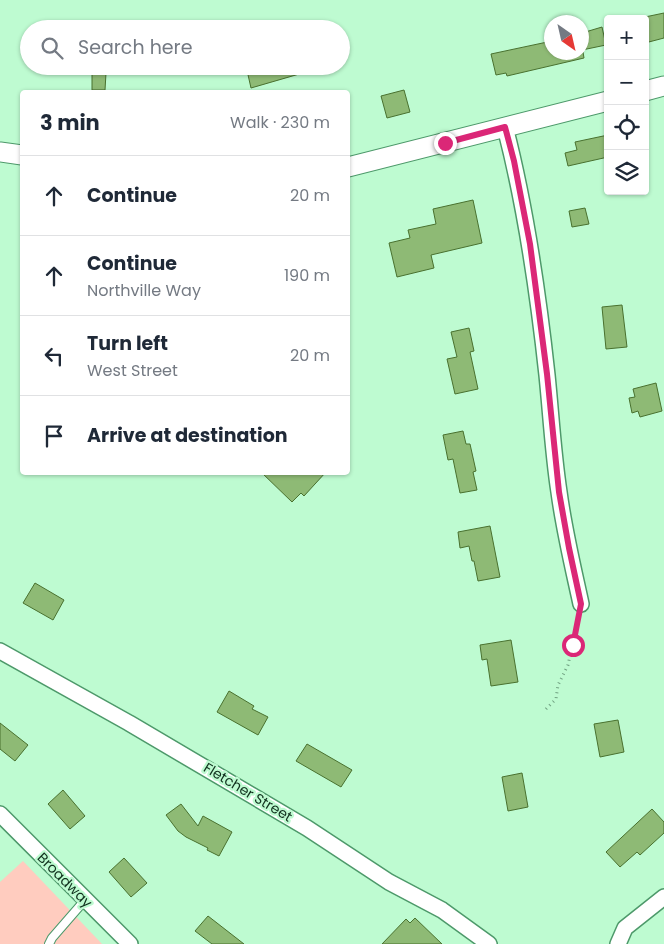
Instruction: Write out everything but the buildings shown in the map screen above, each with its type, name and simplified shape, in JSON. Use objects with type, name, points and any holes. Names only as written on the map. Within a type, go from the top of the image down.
[{"type":"street","points":[[649,90],[664,86]]},
{"type":"street","points":[[350,166],[604,102]]},
{"type":"street","points":[[505,127],[514,161],[530,244],[547,374],[559,492],[581,604]]},
{"type":"street","points":[[0,152],[20,155]]},
{"type":"street","name":"Fletcher Street","points":[[0,651],[129,723],[307,828],[389,882],[442,910],[489,944]]},
{"type":"street","name":"Broadway","points":[[0,814],[130,944]]},
{"type":"street","points":[[618,944],[625,928],[664,897]]},
{"type":"lane","points":[[49,944],[85,900]]},
{"type":"path","points":[[546,709],[556,699],[558,685],[568,665],[581,604]]},
{"type":"shaded area","points":[[23,861],[102,944],[0,944],[0,882]]},
{"type":"route","points":[[445,143],[505,127],[514,161],[530,244],[547,374],[559,492],[581,604],[573,645]]}]
